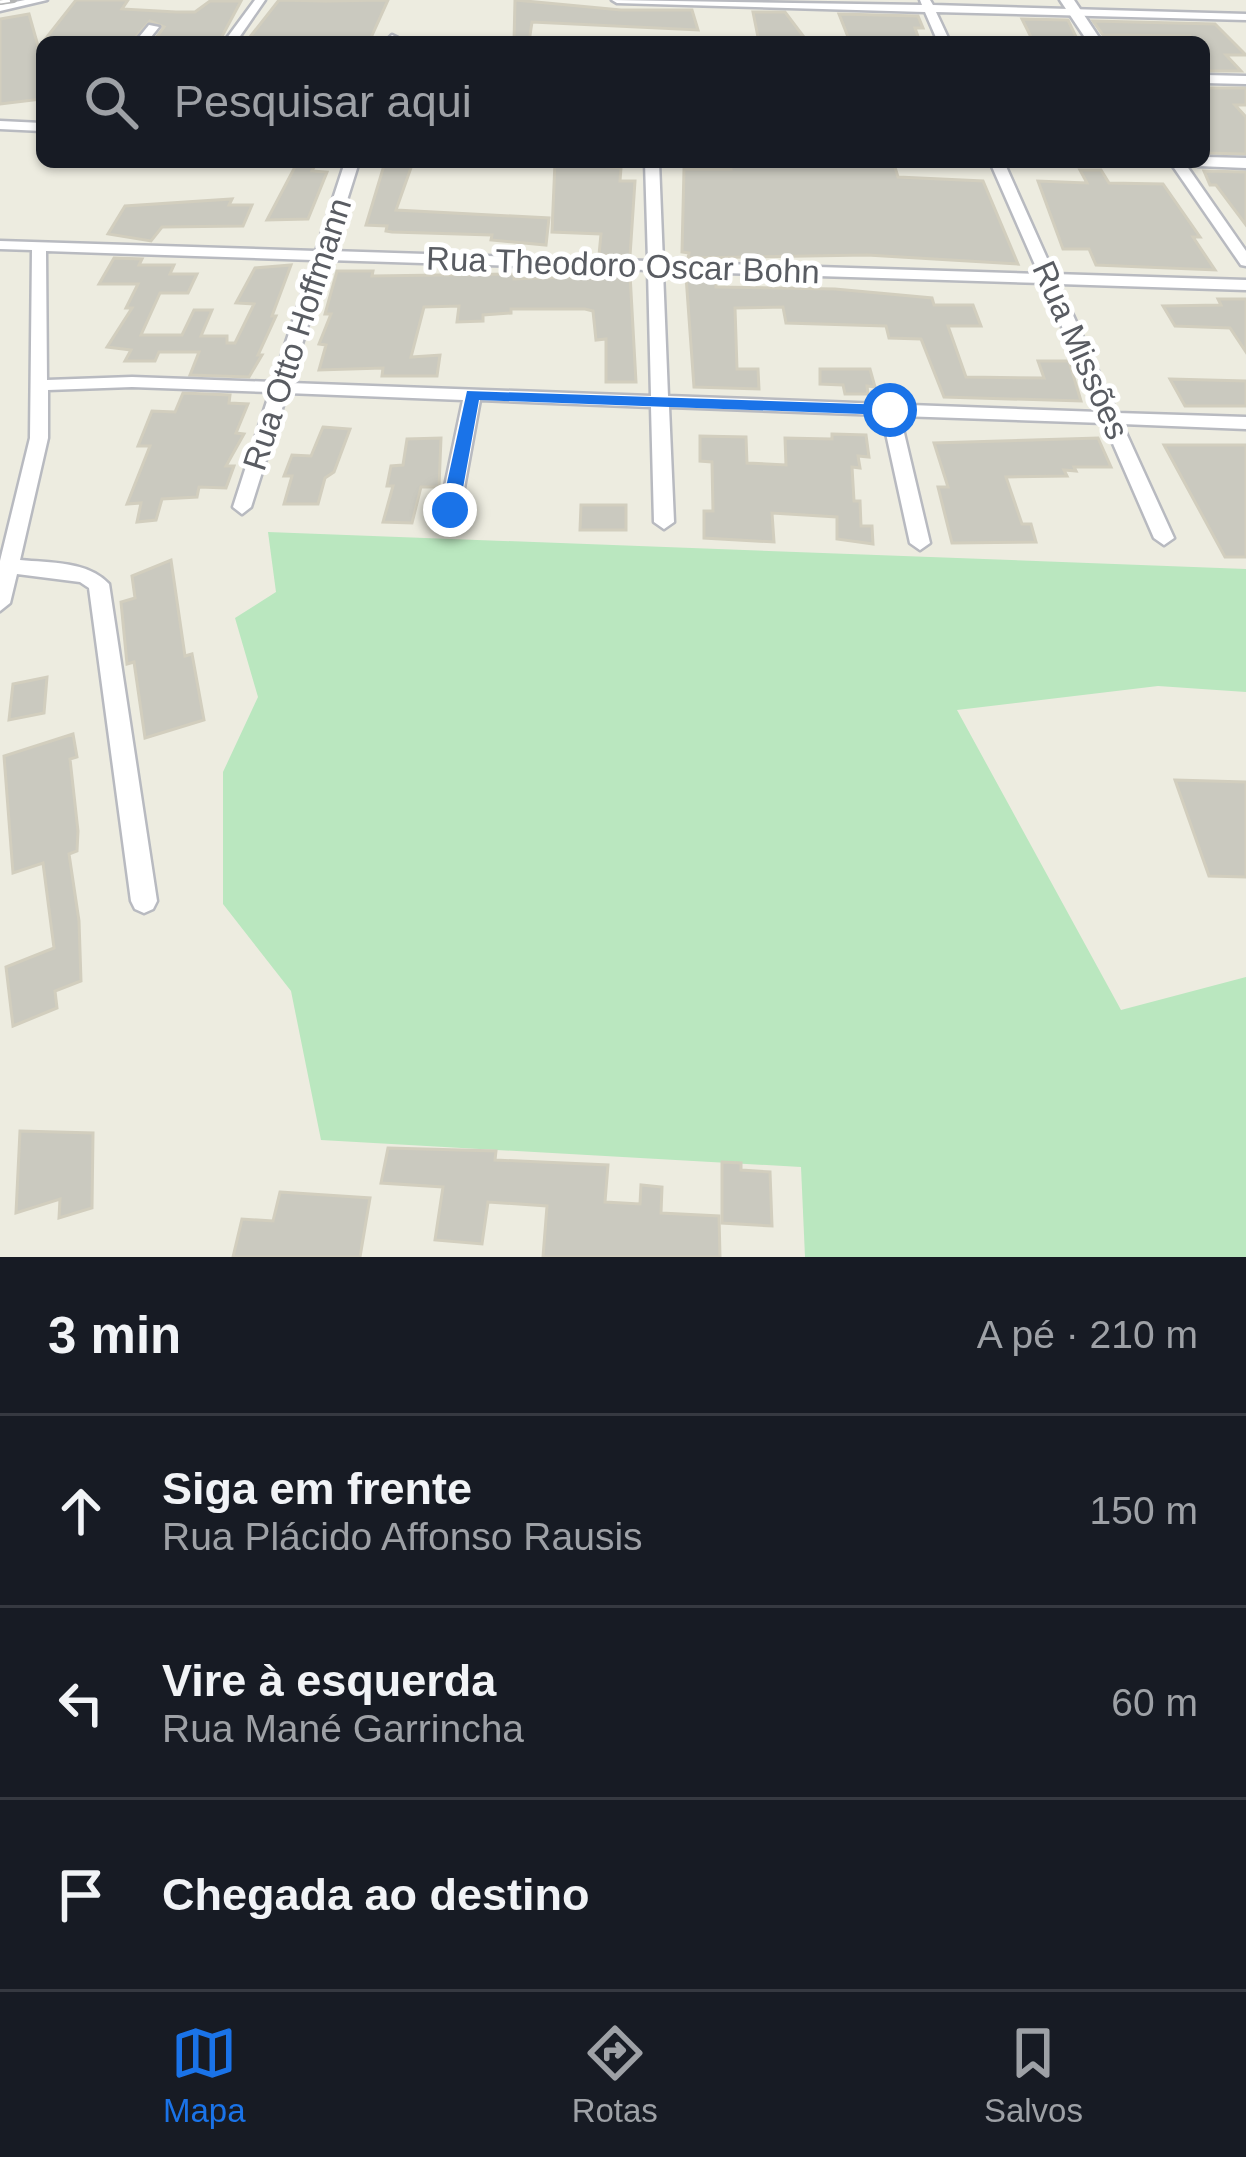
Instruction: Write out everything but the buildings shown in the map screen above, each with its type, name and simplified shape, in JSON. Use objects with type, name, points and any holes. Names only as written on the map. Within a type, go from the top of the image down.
[{"type":"street","points":[[0,8],[42,0]]},
{"type":"street","points":[[234,36],[260,0]]},
{"type":"street","points":[[616,0],[1071,6],[1246,16]]},
{"type":"street","points":[[1176,15],[1213,0]]},
{"type":"street","points":[[927,5],[941,36]]},
{"type":"street","points":[[1071,6],[1092,36]]},
{"type":"street","points":[[146,36],[153,27]]},
{"type":"street","points":[[1210,79],[1246,80]]},
{"type":"street","points":[[0,125],[36,127]]},
{"type":"street","points":[[1210,162],[1246,163]]},
{"type":"street","name":"Rua Otto Hoffmann","points":[[242,507],[350,168]]},
{"type":"street","points":[[652,168],[664,522]]},
{"type":"street","name":"Rua Missões","points":[[1000,168],[1165,538]]},
{"type":"street","points":[[1182,168],[1246,262]]},
{"type":"street","name":"Rua Theodoro Oscar Bohn","points":[[0,245],[1246,285]]},
{"type":"street","points":[[0,603],[39,438],[39,246]]},
{"type":"street","points":[[42,385],[104,381],[1246,423]]},
{"type":"street","points":[[450,510],[472,394]]},
{"type":"street","points":[[890,410],[920,543]]},
{"type":"street","points":[[12,566],[86,575],[99,584],[144,901]]},
{"type":"green space","points":[[268,532],[1246,569],[1246,692],[1158,686],[957,710],[1121,1010],[1246,977],[1246,1257],[805,1257],[801,1167],[321,1140],[291,991],[223,904],[223,772],[258,697],[235,618],[276,592]]},
{"type":"railway","points":[[0,2],[14,0]]},
{"type":"route","points":[[450,510],[472,394],[890,410]]}]
